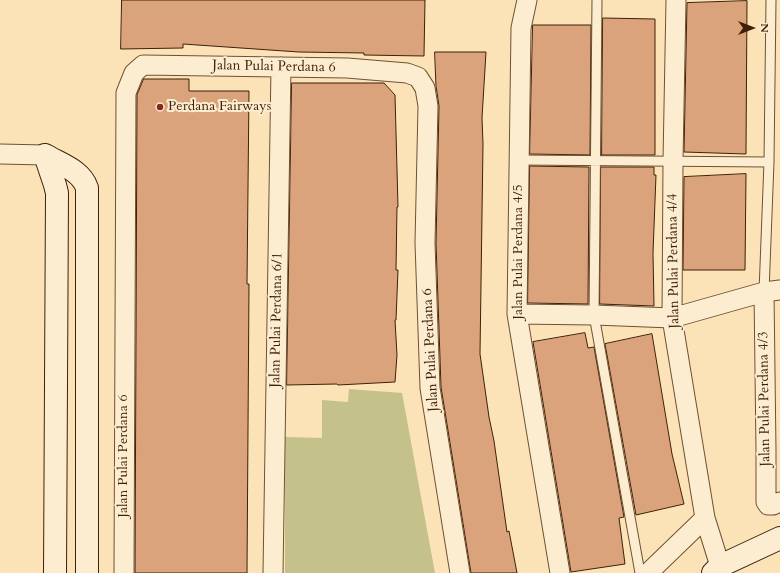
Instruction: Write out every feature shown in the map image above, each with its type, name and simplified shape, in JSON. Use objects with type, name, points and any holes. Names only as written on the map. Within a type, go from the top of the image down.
[{"type":"street","name":"Jalan Pulai Perdana 4/5","points":[[527,0],[521,28],[517,314],[560,573]]},
{"type":"street","name":"Jalan Pulai Perdana 4/4","points":[[676,0],[672,161],[672,318],[705,518],[717,569]]},
{"type":"street","name":"Jalan Pulai Perdana 6","points":[[124,573],[126,93],[134,73],[143,65],[347,68],[407,73],[418,77],[425,88],[428,106],[425,243],[430,388],[460,573]]},
{"type":"street","name":"Jalan Pulai Perdana 6/1","points":[[273,573],[282,67]]},
{"type":"street","points":[[0,154],[45,155],[80,175],[87,188],[87,573]]},
{"type":"street","points":[[45,155],[54,180],[57,194],[55,573]]},
{"type":"street","points":[[517,314],[672,318],[772,291]]},
{"type":"street","name":"Jalan Pulai Perdana 4/3","points":[[772,291],[766,451],[766,502],[774,504]]},
{"type":"street","points":[[648,573],[705,518]]},
{"type":"street","points":[[717,569],[780,538]]},
{"type":"lane","points":[[597,0],[594,315],[640,573]]},
{"type":"lane","points":[[771,0],[769,162],[772,291]]},
{"type":"lane","points":[[519,160],[769,162]]},
{"type":"shaded area","points":[[349,389],[402,393],[435,573],[285,573],[285,437],[322,438],[322,400],[348,402]]},
{"type":"building","points":[[122,0],[425,0],[424,56],[299,52],[183,44],[183,48],[121,49]]},
{"type":"building","points":[[747,1],[746,154],[684,152],[687,3]]},
{"type":"building","points":[[603,18],[655,19],[655,155],[602,155]]},
{"type":"building","points":[[533,25],[591,25],[590,155],[530,154]]},
{"type":"building","points":[[435,52],[486,52],[482,118],[483,144],[480,354],[507,532],[509,531],[517,573],[471,573],[441,387],[436,243],[439,106],[436,86]]},
{"type":"building","points":[[144,79],[189,79],[189,91],[249,91],[247,573],[135,573],[137,95]]},
{"type":"building","points":[[292,83],[384,83],[395,95],[398,207],[396,270],[398,270],[395,320],[397,355],[395,382],[338,385],[287,385]]},
{"type":"building","points":[[530,166],[589,167],[588,304],[528,303]]},
{"type":"building","points":[[601,167],[654,167],[654,175],[656,175],[653,253],[654,306],[600,304]]},
{"type":"building","points":[[746,174],[745,270],[683,270],[684,177]]},
{"type":"building","points":[[585,333],[588,348],[594,347],[624,517],[619,518],[625,564],[571,572],[533,342]]},
{"type":"building","points":[[652,334],[672,454],[684,504],[636,515],[605,344]]},
{"type":"place","name":"Perdana Fairways","points":[[160,107]]}]
